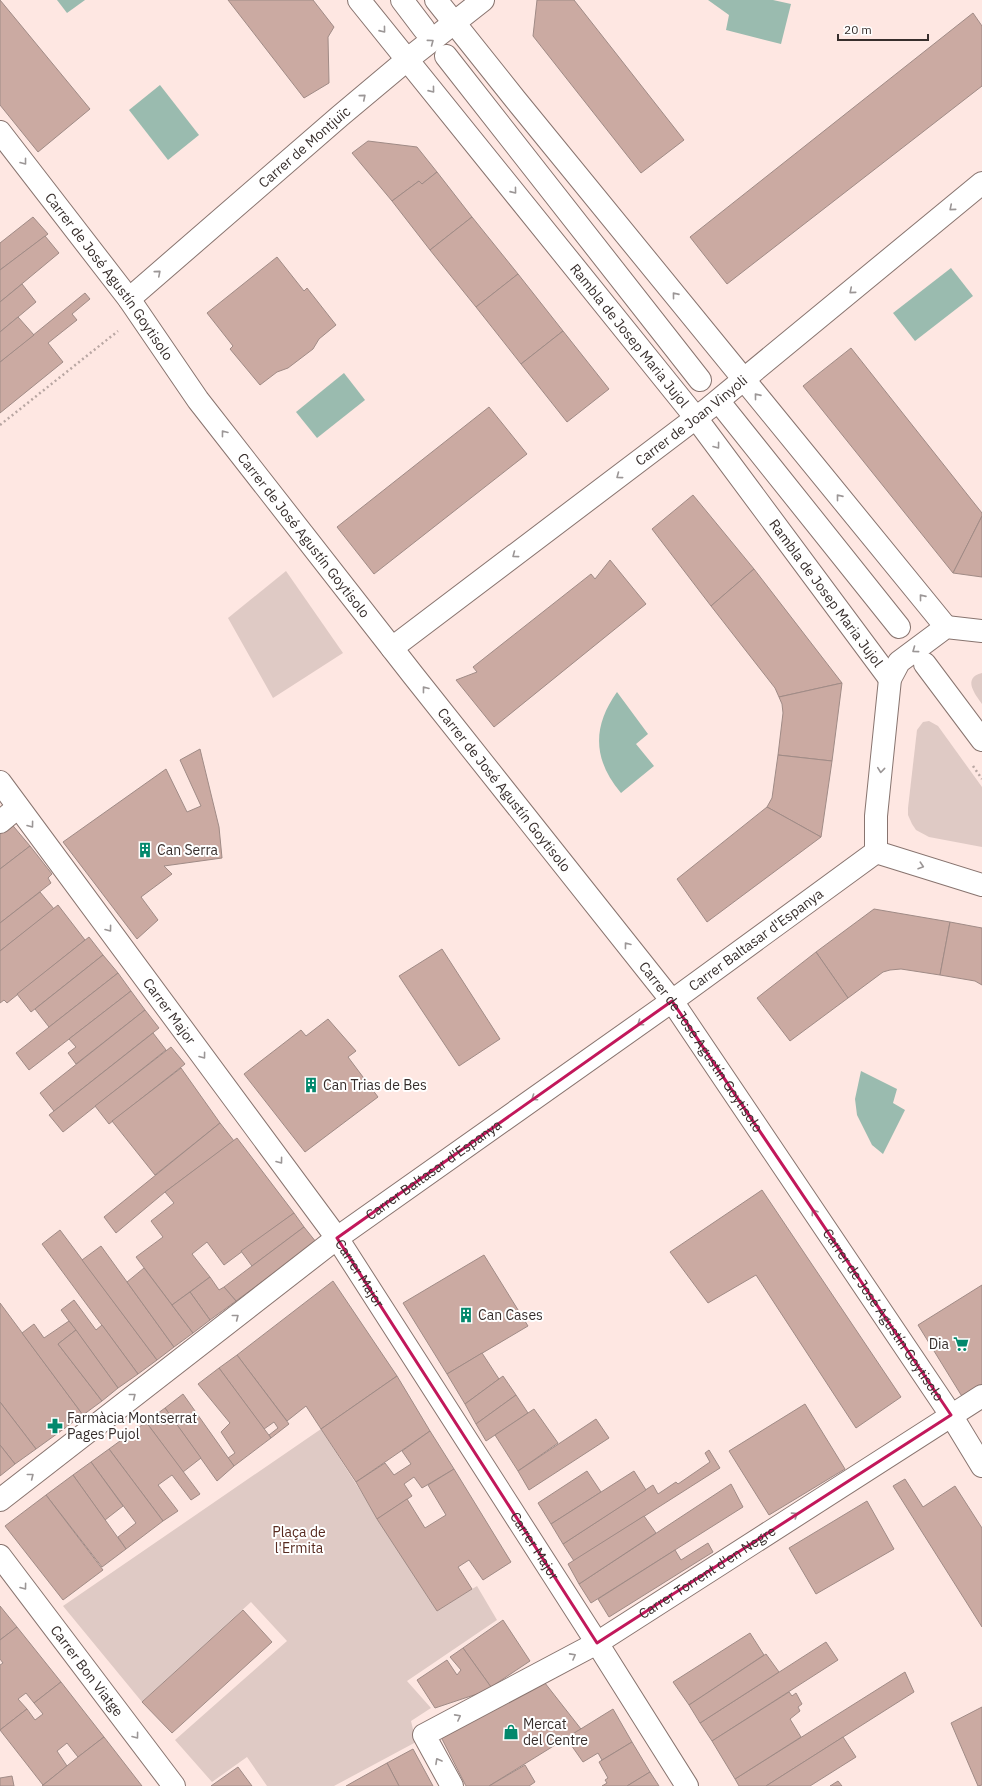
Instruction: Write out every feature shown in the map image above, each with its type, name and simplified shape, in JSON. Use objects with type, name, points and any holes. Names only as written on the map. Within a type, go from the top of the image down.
[{"type":"street","name":"Rambla de Josep Maria Jujol","points":[[359,0],[696,418],[890,679]]},
{"type":"street","points":[[402,0],[424,29]]},
{"type":"street","points":[[436,0],[743,380],[946,627],[982,631]]},
{"type":"street","name":"Carrer de Montjuïc","points":[[129,299],[408,60],[484,0]]},
{"type":"street","name":"Rambla de Josep Maria Jujol","points":[[446,56],[700,380]]},
{"type":"street","name":"Carrer de José Agustín Goytisolo","points":[[0,132],[129,299],[198,400],[392,648],[672,1001],[951,1415],[982,1466]]},
{"type":"street","name":"Carrer de Joan Vinyoli","points":[[392,648],[696,418],[982,183]]},
{"type":"street","points":[[724,408],[899,627]]},
{"type":"street","name":"Rambla de Josep Maria Jujol","points":[[876,852],[876,816],[890,679],[899,662],[946,627]]},
{"type":"street","points":[[925,664],[982,740]]},
{"type":"street","name":"Carrer Major","points":[[0,782],[337,1238],[598,1643],[687,1786]]},
{"type":"street","points":[[0,822],[18,807]]},
{"type":"street","points":[[876,852],[982,885]]},
{"type":"street","name":"Carrer Baltasar d'Espanya","points":[[0,1500],[337,1238],[672,1001],[876,852]]},
{"type":"street","name":"Carrer Torrent d'en Negre","points":[[452,1786],[424,1735],[598,1643],[867,1468],[982,1396]]},
{"type":"street","name":"Carrer Bon Viatge","points":[[0,1556],[174,1786]]},
{"type":"path","points":[[0,425],[117,331],[150,329]]},
{"type":"highlighted area","points":[[672,1001],[951,1415],[597,1643],[337,1238]]},
{"type":"green space","points":[[286,571],[343,653],[273,698],[228,618]]},
{"type":"green space","points":[[982,673],[982,704],[972,687],[971,682],[976,675]]},
{"type":"green space","points":[[929,721],[938,726],[982,787],[982,847],[929,837],[916,830],[908,815],[917,730],[923,722]]},
{"type":"green space","name":"Plaça de l'Ermita","points":[[321,1429],[437,1611],[477,1586],[497,1620],[407,1681],[431,1708],[411,1721],[416,1742],[334,1786],[267,1786],[247,1757],[212,1782],[175,1740],[287,1641],[251,1602],[142,1702],[63,1606]]},
{"type":"water","points":[[57,0],[85,0],[67,13]]},
{"type":"water","points":[[708,0],[773,0],[791,4],[781,44],[726,30],[729,15]]},
{"type":"water","points":[[160,85],[199,135],[168,160],[129,110]]},
{"type":"water","points":[[951,268],[973,296],[915,341],[893,313]]},
{"type":"water","points":[[344,373],[365,400],[317,438],[296,412]]},
{"type":"water","points":[[617,692],[648,734],[636,744],[654,766],[621,793],[605,768],[599,743],[603,718]]},
{"type":"water","points":[[861,1071],[897,1089],[893,1103],[905,1110],[883,1154],[872,1145],[857,1115],[855,1099]]},
{"type":"building","points":[[0,0],[90,109],[38,152],[0,105]]},
{"type":"building","points":[[228,0],[313,0],[334,27],[328,37],[329,83],[304,98]]},
{"type":"building","points":[[537,0],[574,0],[684,140],[641,173],[533,36]]},
{"type":"building","points":[[973,13],[982,26],[982,86],[727,284],[690,237]]},
{"type":"building","points":[[368,141],[417,147],[437,172],[422,184],[419,181],[392,201],[352,153]]},
{"type":"building","points":[[437,172],[472,217],[430,250],[392,201],[419,181],[422,184]]},
{"type":"building","points":[[33,217],[48,234],[0,270],[0,243]]},
{"type":"building","points":[[472,217],[518,274],[476,307],[430,250]]},
{"type":"building","points":[[45,236],[59,253],[0,302],[0,270]]},
{"type":"building","points":[[277,257],[304,291],[307,288],[336,325],[319,339],[313,349],[288,368],[277,372],[260,385],[230,349],[233,346],[207,313]]},
{"type":"building","points":[[518,274],[563,331],[521,364],[476,307]]},
{"type":"building","points":[[22,284],[36,302],[0,332],[0,302]]},
{"type":"building","points":[[85,293],[90,299],[72,314],[77,320],[48,343],[63,362],[0,413],[0,362]]},
{"type":"building","points":[[18,317],[34,335],[0,362],[0,332]]},
{"type":"building","points":[[563,331],[609,389],[567,422],[521,364]]},
{"type":"building","points":[[851,348],[982,513],[982,516],[953,573],[803,386]]},
{"type":"building","points":[[489,407],[527,454],[374,574],[337,527]]},
{"type":"building","points":[[693,495],[754,569],[711,606],[652,529]]},
{"type":"building","points":[[982,516],[982,577],[953,573]]},
{"type":"building","points":[[610,560],[646,604],[494,727],[456,680],[477,672],[473,667],[591,574],[595,579]]},
{"type":"building","points":[[754,569],[842,683],[779,697],[775,688],[711,606]]},
{"type":"building","points":[[842,683],[832,761],[778,755],[783,713],[782,704],[779,697]]},
{"type":"building","name":"Can Serra","points":[[200,749],[219,827],[222,858],[164,866],[172,874],[141,897],[158,920],[137,939],[63,842],[166,769],[187,812],[201,806],[180,760]]},
{"type":"building","points":[[778,755],[832,761],[821,837],[767,807],[772,798]]},
{"type":"building","points":[[767,807],[821,837],[707,922],[677,879]]},
{"type":"building","points":[[9,821],[30,846],[0,869],[0,829]]},
{"type":"building","points":[[30,846],[52,874],[48,878],[51,883],[0,923],[0,869]]},
{"type":"building","points":[[40,892],[54,909],[0,951],[0,923]]},
{"type":"building","points":[[58,905],[85,940],[7,1003],[4,1000],[0,1003],[0,951]]},
{"type":"building","points":[[874,909],[950,922],[940,975],[901,969],[890,970],[883,972],[848,998],[816,952]]},
{"type":"building","points":[[950,922],[982,928],[982,985],[975,981],[940,975]]},
{"type":"building","points":[[89,937],[103,955],[31,1012],[17,994]]},
{"type":"building","points":[[442,949],[500,1039],[459,1066],[399,976]]},
{"type":"building","points":[[816,952],[848,998],[790,1041],[757,998]]},
{"type":"building","points":[[103,955],[118,973],[49,1027],[35,1009]]},
{"type":"building","points":[[118,973],[131,991],[29,1070],[16,1053]]},
{"type":"building","points":[[131,991],[145,1010],[76,1064],[68,1053],[76,1047],[69,1039]]},
{"type":"building","points":[[145,1010],[159,1028],[54,1111],[40,1093]]},
{"type":"building","name":"Can Trias de Bes","points":[[328,1019],[356,1051],[348,1057],[378,1097],[305,1152],[244,1074],[301,1030],[306,1036]]},
{"type":"building","points":[[153,1033],[166,1050],[63,1132],[49,1115]]},
{"type":"building","points":[[171,1047],[185,1064],[109,1124],[95,1106]]},
{"type":"building","points":[[181,1068],[220,1123],[155,1175],[112,1121]]},
{"type":"building","points":[[220,1123],[234,1141],[165,1192],[116,1233],[104,1217]]},
{"type":"building","points":[[237,1138],[294,1213],[224,1265],[207,1242],[192,1254],[210,1277],[172,1305],[136,1257],[163,1237],[151,1221],[174,1203],[165,1192]]},
{"type":"building","points":[[762,1190],[901,1397],[856,1428],[756,1275],[708,1303],[670,1252]]},
{"type":"building","points":[[294,1213],[304,1227],[252,1266],[241,1251]]},
{"type":"building","points":[[304,1227],[316,1242],[236,1301],[224,1287]]},
{"type":"building","points":[[60,1230],[157,1360],[138,1374],[42,1244]]},
{"type":"building","points":[[101,1246],[174,1347],[157,1360],[82,1260]]},
{"type":"building","name":"Can Cases","points":[[484,1255],[528,1326],[447,1374],[403,1303]]},
{"type":"building","points":[[144,1268],[193,1333],[174,1347],[127,1282]]},
{"type":"building","points":[[210,1277],[219,1290],[224,1287],[236,1301],[210,1320],[190,1292]]},
{"type":"building","points":[[333,1281],[397,1376],[321,1429],[306,1406],[287,1421],[237,1355]]},
{"type":"building","points":[[982,1285],[982,1386],[963,1398],[918,1325]]},
{"type":"building","points":[[190,1292],[210,1320],[193,1333],[172,1305]]},
{"type":"building","points":[[74,1300],[96,1330],[102,1325],[138,1374],[118,1388],[61,1310]]},
{"type":"building","points":[[0,1303],[83,1415],[36,1449],[0,1402]]},
{"type":"building","points":[[69,1321],[76,1330],[58,1344],[102,1401],[83,1415],[22,1333],[34,1324],[44,1338]]},
{"type":"building","points":[[76,1330],[118,1388],[102,1401],[58,1344]]},
{"type":"building","points":[[482,1353],[499,1379],[465,1404],[447,1374]]},
{"type":"building","points":[[237,1355],[289,1424],[271,1438],[269,1435],[278,1428],[274,1422],[264,1429],[219,1368]]},
{"type":"building","points":[[219,1368],[271,1438],[234,1466],[228,1458],[235,1453],[221,1432],[230,1423],[198,1384]]},
{"type":"building","points":[[397,1376],[430,1431],[356,1482],[321,1429]]},
{"type":"building","points":[[503,1376],[516,1395],[476,1424],[465,1404]]},
{"type":"building","points":[[183,1394],[234,1466],[217,1481],[165,1408]]},
{"type":"building","points":[[516,1395],[528,1413],[486,1441],[476,1424]]},
{"type":"building","points":[[0,1402],[36,1449],[15,1464],[0,1445]]},
{"type":"building","points":[[805,1404],[845,1469],[769,1515],[729,1451]]},
{"type":"building","points":[[165,1408],[201,1458],[183,1472],[146,1422]]},
{"type":"building","points":[[534,1409],[558,1443],[518,1471],[495,1435]]},
{"type":"building","points":[[596,1419],[609,1438],[529,1490],[518,1471]]},
{"type":"building","points":[[146,1422],[200,1494],[191,1500],[172,1475],[158,1485],[178,1511],[163,1521],[109,1449]]},
{"type":"building","points":[[430,1431],[454,1469],[422,1488],[414,1477],[404,1484],[412,1496],[377,1519],[356,1482],[385,1463],[394,1475],[411,1464],[402,1451]]},
{"type":"building","points":[[0,1445],[15,1464],[0,1476]]},
{"type":"building","points":[[109,1449],[163,1521],[126,1549],[118,1537],[136,1523],[91,1462]]},
{"type":"building","points":[[709,1450],[720,1468],[574,1561],[563,1544],[653,1485],[658,1494],[676,1482],[678,1484],[710,1462],[705,1453]]},
{"type":"building","points":[[91,1462],[123,1506],[105,1520],[73,1475]]},
{"type":"building","points":[[454,1469],[511,1562],[483,1580],[469,1560],[458,1567],[472,1589],[437,1611],[377,1519],[407,1499],[425,1528],[446,1515],[428,1485]]},
{"type":"building","points":[[587,1471],[601,1492],[551,1524],[538,1503]]},
{"type":"building","points":[[634,1471],[646,1490],[563,1544],[551,1524]]},
{"type":"building","points":[[73,1475],[126,1549],[102,1567],[46,1495]]},
{"type":"building","points":[[905,1479],[923,1507],[955,1486],[982,1528],[982,1627],[893,1486]]},
{"type":"building","points":[[731,1484],[743,1507],[591,1603],[579,1584]]},
{"type":"building","points":[[46,1495],[103,1570],[63,1600],[5,1526]]},
{"type":"building","points":[[867,1501],[894,1549],[816,1594],[789,1548]]},
{"type":"building","points":[[644,1516],[656,1533],[579,1584],[568,1564]]},
{"type":"building","points":[[708,1543],[713,1552],[609,1617],[598,1599],[675,1550],[681,1560]]},
{"type":"building","points":[[0,1606],[17,1627],[0,1640]]},
{"type":"building","points":[[243,1610],[272,1642],[172,1733],[142,1702]]},
{"type":"building","points":[[503,1620],[530,1661],[491,1687],[463,1648]]},
{"type":"building","points":[[17,1627],[61,1682],[34,1703],[26,1693],[18,1699],[27,1709],[0,1730],[0,1665],[3,1663],[0,1659],[0,1640]]},
{"type":"building","points":[[750,1633],[764,1655],[689,1705],[673,1682]]},
{"type":"building","points":[[826,1642],[838,1660],[712,1741],[700,1723]]},
{"type":"building","points":[[463,1648],[491,1687],[483,1692],[435,1708],[417,1680],[447,1660],[457,1675],[461,1670],[450,1657]]},
{"type":"building","points":[[766,1654],[779,1672],[700,1723],[689,1705]]},
{"type":"building","points":[[905,1672],[914,1692],[766,1786],[739,1786],[735,1779]]},
{"type":"building","name":"Mercat del Centre","points":[[541,1678],[581,1729],[489,1786],[466,1786],[440,1735]]},
{"type":"building","points":[[61,1682],[104,1737],[78,1757],[67,1743],[57,1751],[67,1766],[43,1785],[0,1730],[27,1709],[35,1720],[43,1714],[34,1703]]},
{"type":"building","points":[[789,1692],[792,1696],[796,1693],[802,1704],[798,1707],[800,1711],[790,1719],[801,1737],[735,1779],[712,1741]]},
{"type":"building","points":[[982,1707],[982,1785],[978,1786],[951,1723]]},
{"type":"building","points":[[613,1709],[632,1742],[602,1760],[598,1753],[583,1762],[569,1742],[573,1740],[571,1735]]},
{"type":"building","points":[[104,1737],[142,1786],[42,1786],[78,1757]]},
{"type":"building","points":[[843,1737],[856,1757],[810,1786],[766,1786]]},
{"type":"building","points":[[632,1742],[650,1772],[627,1786],[602,1786],[607,1783],[605,1780],[608,1778],[599,1762]]},
{"type":"building","points":[[413,1749],[433,1786],[399,1786],[387,1763]]},
{"type":"building","points":[[387,1763],[399,1786],[346,1786]]},
{"type":"building","points":[[525,1765],[535,1782],[529,1786],[489,1786]]},
{"type":"building","points":[[238,1767],[252,1786],[211,1786]]},
{"type":"building","points":[[650,1772],[659,1786],[627,1786]]},
{"type":"building","points":[[12,1776],[14,1786],[0,1786],[0,1778]]},
{"type":"building","points":[[838,1781],[842,1786],[830,1786]]},
{"type":"place","name":"Can Serra","points":[[145,850]]},
{"type":"place","name":"Can Trias de Bes","points":[[311,1085]]},
{"type":"place","name":"Can Cases","points":[[466,1315]]},
{"type":"place","name":"Dia","points":[[961,1344]]},
{"type":"place","name":"Farmàcia Montserrat Pages Pujol","points":[[55,1426]]},
{"type":"place","name":"Mercat del Centre","points":[[511,1732]]}]
